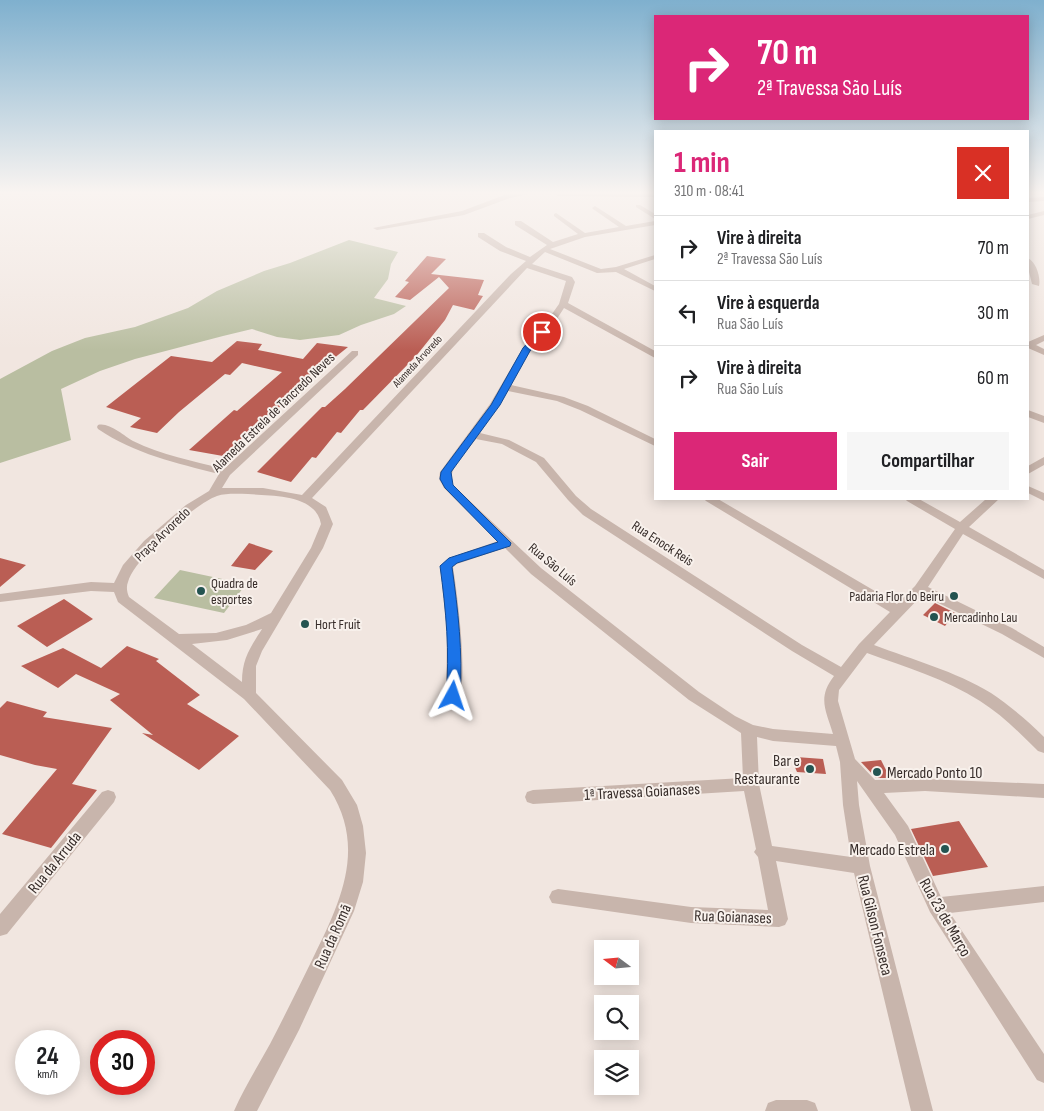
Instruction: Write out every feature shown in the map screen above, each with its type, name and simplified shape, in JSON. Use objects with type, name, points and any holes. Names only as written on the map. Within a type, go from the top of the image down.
[{"type":"street","points":[[498,246],[528,262]]},
{"type":"street","points":[[548,247],[595,270],[617,269],[654,257]]},
{"type":"street","name":"Alameda Arvoredo","points":[[305,499],[528,262],[548,247]]},
{"type":"street","name":"Rua São Luís","points":[[528,262],[571,281],[563,304],[550,323],[526,350],[505,388],[474,435],[451,464],[446,472],[445,479],[448,486],[536,571],[694,696],[730,720],[749,730],[773,735],[842,741]]},
{"type":"street","points":[[1029,262],[1037,287]]},
{"type":"street","points":[[617,269],[654,288]]},
{"type":"street","points":[[563,304],[654,355]]},
{"type":"street","points":[[1029,345],[1044,338]]},
{"type":"street","points":[[1029,345],[1044,352]]},
{"type":"street","name":"Alameda Estrela de Tancredo Neves","points":[[214,493],[220,480],[226,473],[355,353]]},
{"type":"street","points":[[505,388],[542,394],[568,402],[654,443]]},
{"type":"street","points":[[1029,413],[1044,420]]},
{"type":"street","points":[[102,427],[119,439],[140,449],[226,473]]},
{"type":"street","name":"Rua Enock Reis","points":[[474,435],[505,442],[540,460],[572,498],[587,512],[842,675]]},
{"type":"street","points":[[1029,470],[1044,460]]},
{"type":"street","name":"Praça Arvoredo","points":[[120,588],[123,575],[141,553],[190,506],[214,493],[239,490],[305,499]]},
{"type":"street","points":[[1029,490],[1044,498]]},
{"type":"street","points":[[249,695],[249,666],[264,635],[324,535],[328,524],[322,509],[305,499]]},
{"type":"street","points":[[712,500],[897,610]]},
{"type":"street","points":[[913,500],[1044,575]]},
{"type":"street","name":"Rua Gilson Fonseca","points":[[922,1111],[861,866],[851,805],[848,762],[831,702],[831,695],[842,675],[864,647],[897,610],[920,588],[962,527],[993,500]]},
{"type":"street","points":[[453,696],[455,670],[453,613],[446,566],[453,561],[506,543]]},
{"type":"street","points":[[0,598],[20,598],[96,586],[120,588],[123,599],[133,609],[178,640],[249,695]]},
{"type":"street","points":[[920,588],[1007,631],[1044,653]]},
{"type":"street","points":[[178,640],[199,640],[243,633],[276,615]]},
{"type":"street","points":[[864,647],[946,678],[977,692],[1018,722],[1044,747]]},
{"type":"street","name":"Rua da Romã","points":[[246,1111],[292,1023],[346,911],[354,882],[357,853],[355,826],[349,805],[336,785],[249,695]]},
{"type":"street","name":"Rua Goianases","points":[[558,896],[691,915],[779,919],[763,852],[751,784],[749,730]]},
{"type":"street","name":"Rua 23 de Março","points":[[848,762],[862,774],[902,831],[936,906],[1044,1073]]},
{"type":"street","name":"1ª Travessa Goianases","points":[[534,797],[751,784]]},
{"type":"street","points":[[871,787],[933,785],[1044,791]]},
{"type":"street","name":"Rua da Arruda","points":[[0,928],[108,796]]},
{"type":"street","points":[[763,852],[861,866]]},
{"type":"street","points":[[936,906],[1044,894]]},
{"type":"street","points":[[776,1111],[807,1111]]},
{"type":"green space","points":[[334,246],[373,246],[398,252],[391,264],[388,279],[374,298],[406,306],[394,314],[339,335],[300,340],[277,337],[252,329],[135,359],[100,371],[61,389],[71,440],[0,463],[0,379],[52,351],[85,338],[135,327],[188,308],[217,291],[264,271]]},
{"type":"green space","name":"Quadra de esportes","points":[[180,570],[246,584],[224,613],[154,598]]},
{"type":"building","points":[[427,256],[446,259],[431,274],[484,280],[478,295],[483,296],[474,310],[453,305],[445,320],[416,356],[363,410],[360,410],[341,433],[337,432],[316,458],[312,457],[291,482],[257,472],[322,407],[325,407],[345,389],[449,288],[439,277],[410,300],[395,297],[409,282],[405,281]]},
{"type":"building","points":[[237,341],[262,344],[258,350],[303,359],[317,343],[348,347],[328,363],[316,379],[311,378],[270,416],[266,415],[223,456],[189,450],[234,410],[237,411],[282,372],[242,363],[230,375],[225,374],[157,433],[130,427],[141,418],[106,407],[171,356],[212,362]]},
{"type":"building","points":[[249,543],[273,551],[255,570],[231,566]]},
{"type":"building","points":[[0,558],[26,565],[0,587]]},
{"type":"building","points":[[64,599],[93,619],[47,647],[17,626]]},
{"type":"building","points":[[935,603],[955,613],[945,626],[923,615]]},
{"type":"building","points":[[127,646],[159,659],[156,661],[200,695],[187,704],[239,736],[199,770],[142,733],[153,735],[110,700],[120,694],[76,674],[58,688],[21,666],[63,648],[101,668]]},
{"type":"building","points":[[7,701],[47,712],[43,717],[112,728],[72,784],[97,790],[51,848],[2,834],[57,769],[0,755],[0,708]]},
{"type":"building","name":"Bar e Restaurante","points":[[796,757],[823,759],[826,774],[797,772],[794,765]]},
{"type":"building","name":"Mercado Ponto 10","points":[[881,760],[890,778],[876,778],[861,762]]},
{"type":"building","name":"Mercado Estrela","points":[[959,821],[988,867],[933,876],[911,829]]},
{"type":"place","name":"Quadra de esportes","points":[[201,591]]},
{"type":"place","name":"Padaria Flor do Beiru","points":[[954,596]]},
{"type":"place","name":"Mercadinho Lau","points":[[934,617]]},
{"type":"place","name":"Hort Fruit","points":[[305,624]]},
{"type":"place","name":"Bar e Restaurante","points":[[810,769]]},
{"type":"place","name":"Mercado Ponto 10","points":[[877,772]]},
{"type":"place","name":"Mercado Estrela","points":[[945,849]]},
{"type":"route","points":[[453,696],[455,670],[453,613],[446,566],[453,561],[506,543],[448,486],[445,479],[446,472],[495,405],[517,363],[531,342],[542,332]]}]
